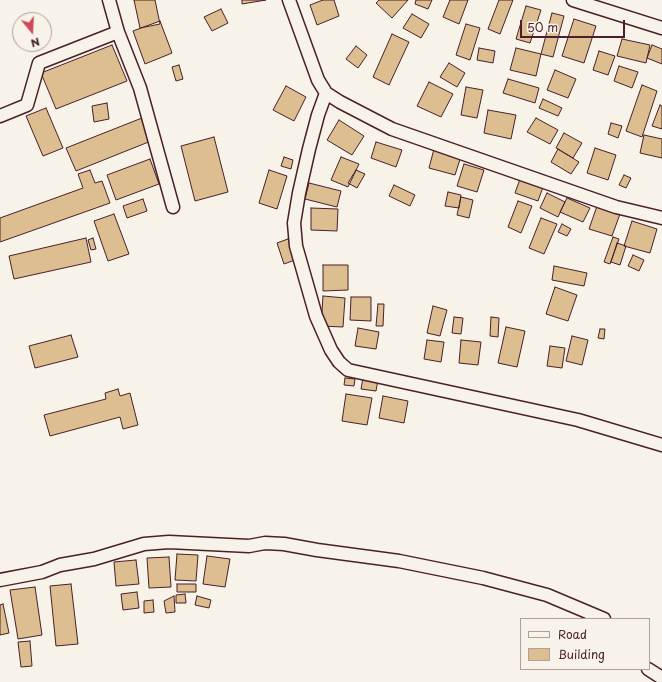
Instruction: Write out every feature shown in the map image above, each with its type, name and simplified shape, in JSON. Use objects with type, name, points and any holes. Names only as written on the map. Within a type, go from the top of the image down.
[{"type":"street","points":[[109,0],[118,32],[140,88],[173,207]]},
{"type":"street","points":[[289,0],[318,80],[326,93],[392,129],[616,207],[662,218]]},
{"type":"street","points":[[573,0],[601,4],[662,28]]},
{"type":"street","points":[[0,116],[26,105],[38,63],[118,32]]},
{"type":"street","points":[[326,93],[318,115],[298,193],[294,223],[296,246],[316,316],[331,350],[339,362],[348,370],[578,420],[662,445]]},
{"type":"street","points":[[0,580],[42,572],[60,565],[94,559],[144,544],[169,542],[249,546],[265,543],[284,544],[399,561],[484,578],[547,595],[602,618]]},
{"type":"street","points":[[650,670],[662,678]]},
{"type":"building","points":[[134,0],[155,0],[160,24],[140,28]]},
{"type":"building","points":[[242,0],[266,0],[242,4]]},
{"type":"building","points":[[323,0],[334,0],[339,16],[317,25],[310,5]]},
{"type":"building","points":[[379,0],[408,0],[392,18],[376,3]]},
{"type":"building","points":[[416,0],[432,0],[428,9],[415,4]]},
{"type":"building","points":[[450,0],[468,0],[459,24],[443,17]]},
{"type":"building","points":[[499,0],[513,0],[500,34],[488,29]]},
{"type":"building","points":[[526,6],[541,10],[530,43],[516,39]]},
{"type":"building","points":[[221,9],[228,23],[212,31],[204,17]]},
{"type":"building","points":[[552,13],[564,16],[553,57],[541,54]]},
{"type":"building","points":[[412,14],[429,24],[421,38],[403,28]]},
{"type":"building","points":[[574,19],[596,26],[584,63],[562,56]]},
{"type":"building","points":[[160,21],[172,53],[145,64],[133,31]]},
{"type":"building","points":[[466,24],[480,28],[470,60],[456,55]]},
{"type":"building","points":[[392,34],[409,42],[389,85],[373,77]]},
{"type":"building","points":[[622,39],[650,45],[646,63],[617,56]]},
{"type":"building","points":[[112,45],[127,81],[56,109],[41,73]]},
{"type":"building","points":[[652,45],[662,49],[662,64],[647,58]]},
{"type":"building","points":[[356,46],[367,55],[358,68],[346,59]]},
{"type":"building","points":[[479,48],[495,51],[493,63],[477,60]]},
{"type":"building","points":[[516,48],[541,54],[536,76],[510,70]]},
{"type":"building","points":[[599,51],[615,56],[608,75],[593,70]]},
{"type":"building","points":[[449,63],[465,73],[457,87],[440,77]]},
{"type":"building","points":[[179,65],[183,79],[176,81],[172,67]]},
{"type":"building","points":[[619,66],[638,72],[632,88],[614,81]]},
{"type":"building","points":[[555,70],[576,79],[568,98],[547,90]]},
{"type":"building","points":[[508,79],[539,88],[535,103],[503,93]]},
{"type":"building","points":[[429,82],[453,94],[441,117],[417,106]]},
{"type":"building","points":[[642,85],[657,91],[642,137],[626,131]]},
{"type":"building","points":[[286,86],[306,97],[294,121],[273,110]]},
{"type":"building","points":[[466,87],[483,90],[477,118],[461,115]]},
{"type":"building","points":[[543,99],[562,108],[558,116],[539,108]]},
{"type":"building","points":[[107,103],[109,119],[94,122],[92,106]]},
{"type":"building","points":[[660,105],[662,106],[662,129],[652,126]]},
{"type":"building","points":[[46,108],[63,148],[43,156],[26,116]]},
{"type":"building","points":[[488,110],[516,115],[511,139],[484,133]]},
{"type":"building","points":[[142,118],[151,141],[76,171],[66,148]]},
{"type":"building","points":[[536,118],[558,130],[550,144],[527,132]]},
{"type":"building","points":[[339,120],[364,136],[352,155],[327,140]]},
{"type":"building","points":[[611,123],[622,126],[618,138],[608,134]]},
{"type":"building","points":[[564,133],[582,143],[573,158],[556,148]]},
{"type":"building","points":[[644,135],[662,139],[662,158],[640,153]]},
{"type":"building","points":[[214,137],[228,192],[195,201],[181,146]]},
{"type":"building","points":[[376,142],[402,150],[396,167],[371,158]]},
{"type":"building","points":[[595,148],[616,155],[608,180],[587,173]]},
{"type":"building","points":[[434,149],[461,156],[455,175],[429,168]]},
{"type":"building","points":[[558,149],[579,162],[571,174],[551,162]]},
{"type":"building","points":[[284,157],[293,160],[291,169],[281,166]]},
{"type":"building","points":[[341,157],[359,164],[348,187],[331,180]]},
{"type":"building","points":[[150,159],[159,184],[116,200],[107,175]]},
{"type":"building","points":[[464,164],[484,170],[477,192],[457,186]]},
{"type":"building","points":[[90,170],[95,183],[102,181],[110,203],[0,242],[0,218],[83,188],[78,174]]},
{"type":"building","points":[[269,170],[287,176],[277,209],[259,203]]},
{"type":"building","points":[[356,170],[365,174],[357,188],[348,183]]},
{"type":"building","points":[[624,175],[631,178],[626,188],[619,185]]},
{"type":"building","points":[[520,179],[543,187],[538,201],[515,193]]},
{"type":"building","points":[[309,183],[341,191],[337,207],[305,199]]},
{"type":"building","points":[[394,185],[415,195],[410,206],[389,196]]},
{"type":"building","points":[[448,192],[461,195],[459,208],[445,206]]},
{"type":"building","points":[[547,193],[565,202],[558,217],[540,208]]},
{"type":"building","points":[[461,197],[473,200],[469,218],[457,215]]},
{"type":"building","points":[[567,198],[590,208],[583,222],[560,212]]},
{"type":"building","points":[[143,199],[147,211],[127,218],[123,206]]},
{"type":"building","points":[[518,201],[532,206],[521,233],[508,227]]},
{"type":"building","points":[[597,206],[620,214],[612,236],[589,229]]},
{"type":"building","points":[[311,208],[338,209],[337,231],[311,230]]},
{"type":"building","points":[[114,214],[129,254],[108,261],[94,221]]},
{"type":"building","points":[[541,218],[557,224],[544,254],[529,248]]},
{"type":"building","points":[[632,221],[657,229],[650,253],[624,246]]},
{"type":"building","points":[[562,224],[571,229],[567,236],[558,232]]},
{"type":"building","points":[[613,237],[619,239],[610,264],[604,262]]},
{"type":"building","points":[[86,238],[91,262],[14,279],[9,256]]},
{"type":"building","points":[[93,238],[96,249],[91,250],[88,240]]},
{"type":"building","points":[[288,239],[295,260],[284,264],[277,243]]},
{"type":"building","points":[[617,243],[626,246],[620,265],[611,262]]},
{"type":"building","points":[[633,255],[644,260],[639,271],[628,266]]},
{"type":"building","points":[[323,265],[348,265],[348,290],[323,291]]},
{"type":"building","points":[[554,266],[587,273],[584,286],[552,280]]},
{"type":"building","points":[[555,287],[577,295],[568,321],[546,314]]},
{"type":"building","points":[[323,296],[345,298],[343,327],[321,326]]},
{"type":"building","points":[[351,297],[371,297],[371,321],[350,320]]},
{"type":"building","points":[[378,304],[384,304],[383,326],[376,326]]},
{"type":"building","points":[[433,306],[447,310],[440,336],[427,333]]},
{"type":"building","points":[[454,317],[463,318],[461,334],[452,333]]},
{"type":"building","points":[[491,317],[499,318],[498,337],[490,336]]},
{"type":"building","points":[[506,327],[525,331],[517,367],[498,363]]},
{"type":"building","points":[[358,328],[379,332],[376,349],[355,346]]},
{"type":"building","points":[[600,329],[605,329],[604,339],[598,338]]},
{"type":"building","points":[[71,335],[78,357],[35,368],[29,346]]},
{"type":"building","points":[[572,336],[588,340],[582,365],[566,361]]},
{"type":"building","points":[[427,340],[444,342],[441,362],[424,359]]},
{"type":"building","points":[[461,340],[481,342],[478,365],[459,363]]},
{"type":"building","points":[[550,346],[565,348],[562,368],[547,366]]},
{"type":"building","points":[[345,378],[355,379],[354,386],[344,385]]},
{"type":"building","points":[[363,378],[378,380],[376,391],[361,389]]},
{"type":"building","points":[[118,389],[120,396],[130,393],[138,425],[123,429],[120,417],[50,436],[44,415],[106,399],[105,393]]},
{"type":"building","points":[[346,394],[372,398],[367,425],[342,421]]},
{"type":"building","points":[[383,396],[408,401],[404,423],[379,418]]},
{"type":"building","points":[[177,554],[198,555],[196,581],[175,580]]},
{"type":"building","points":[[207,556],[230,559],[225,587],[203,584]]},
{"type":"building","points":[[169,557],[171,587],[149,588],[147,558]]},
{"type":"building","points":[[136,560],[139,584],[116,586],[114,562]]},
{"type":"building","points":[[71,584],[78,644],[56,646],[50,586]]},
{"type":"building","points":[[177,584],[196,584],[196,592],[177,592]]},
{"type":"building","points":[[35,587],[42,635],[18,639],[10,590]]},
{"type":"building","points":[[137,592],[139,608],[123,610],[121,594]]},
{"type":"building","points":[[185,594],[186,603],[176,603],[176,595]]},
{"type":"building","points":[[174,596],[175,612],[166,613],[164,601]]},
{"type":"building","points":[[197,596],[211,600],[209,608],[195,605]]},
{"type":"building","points":[[153,600],[154,612],[144,613],[144,601]]},
{"type":"building","points":[[3,604],[9,633],[0,635],[0,605]]},
{"type":"building","points":[[30,641],[32,666],[21,667],[18,642]]}]
